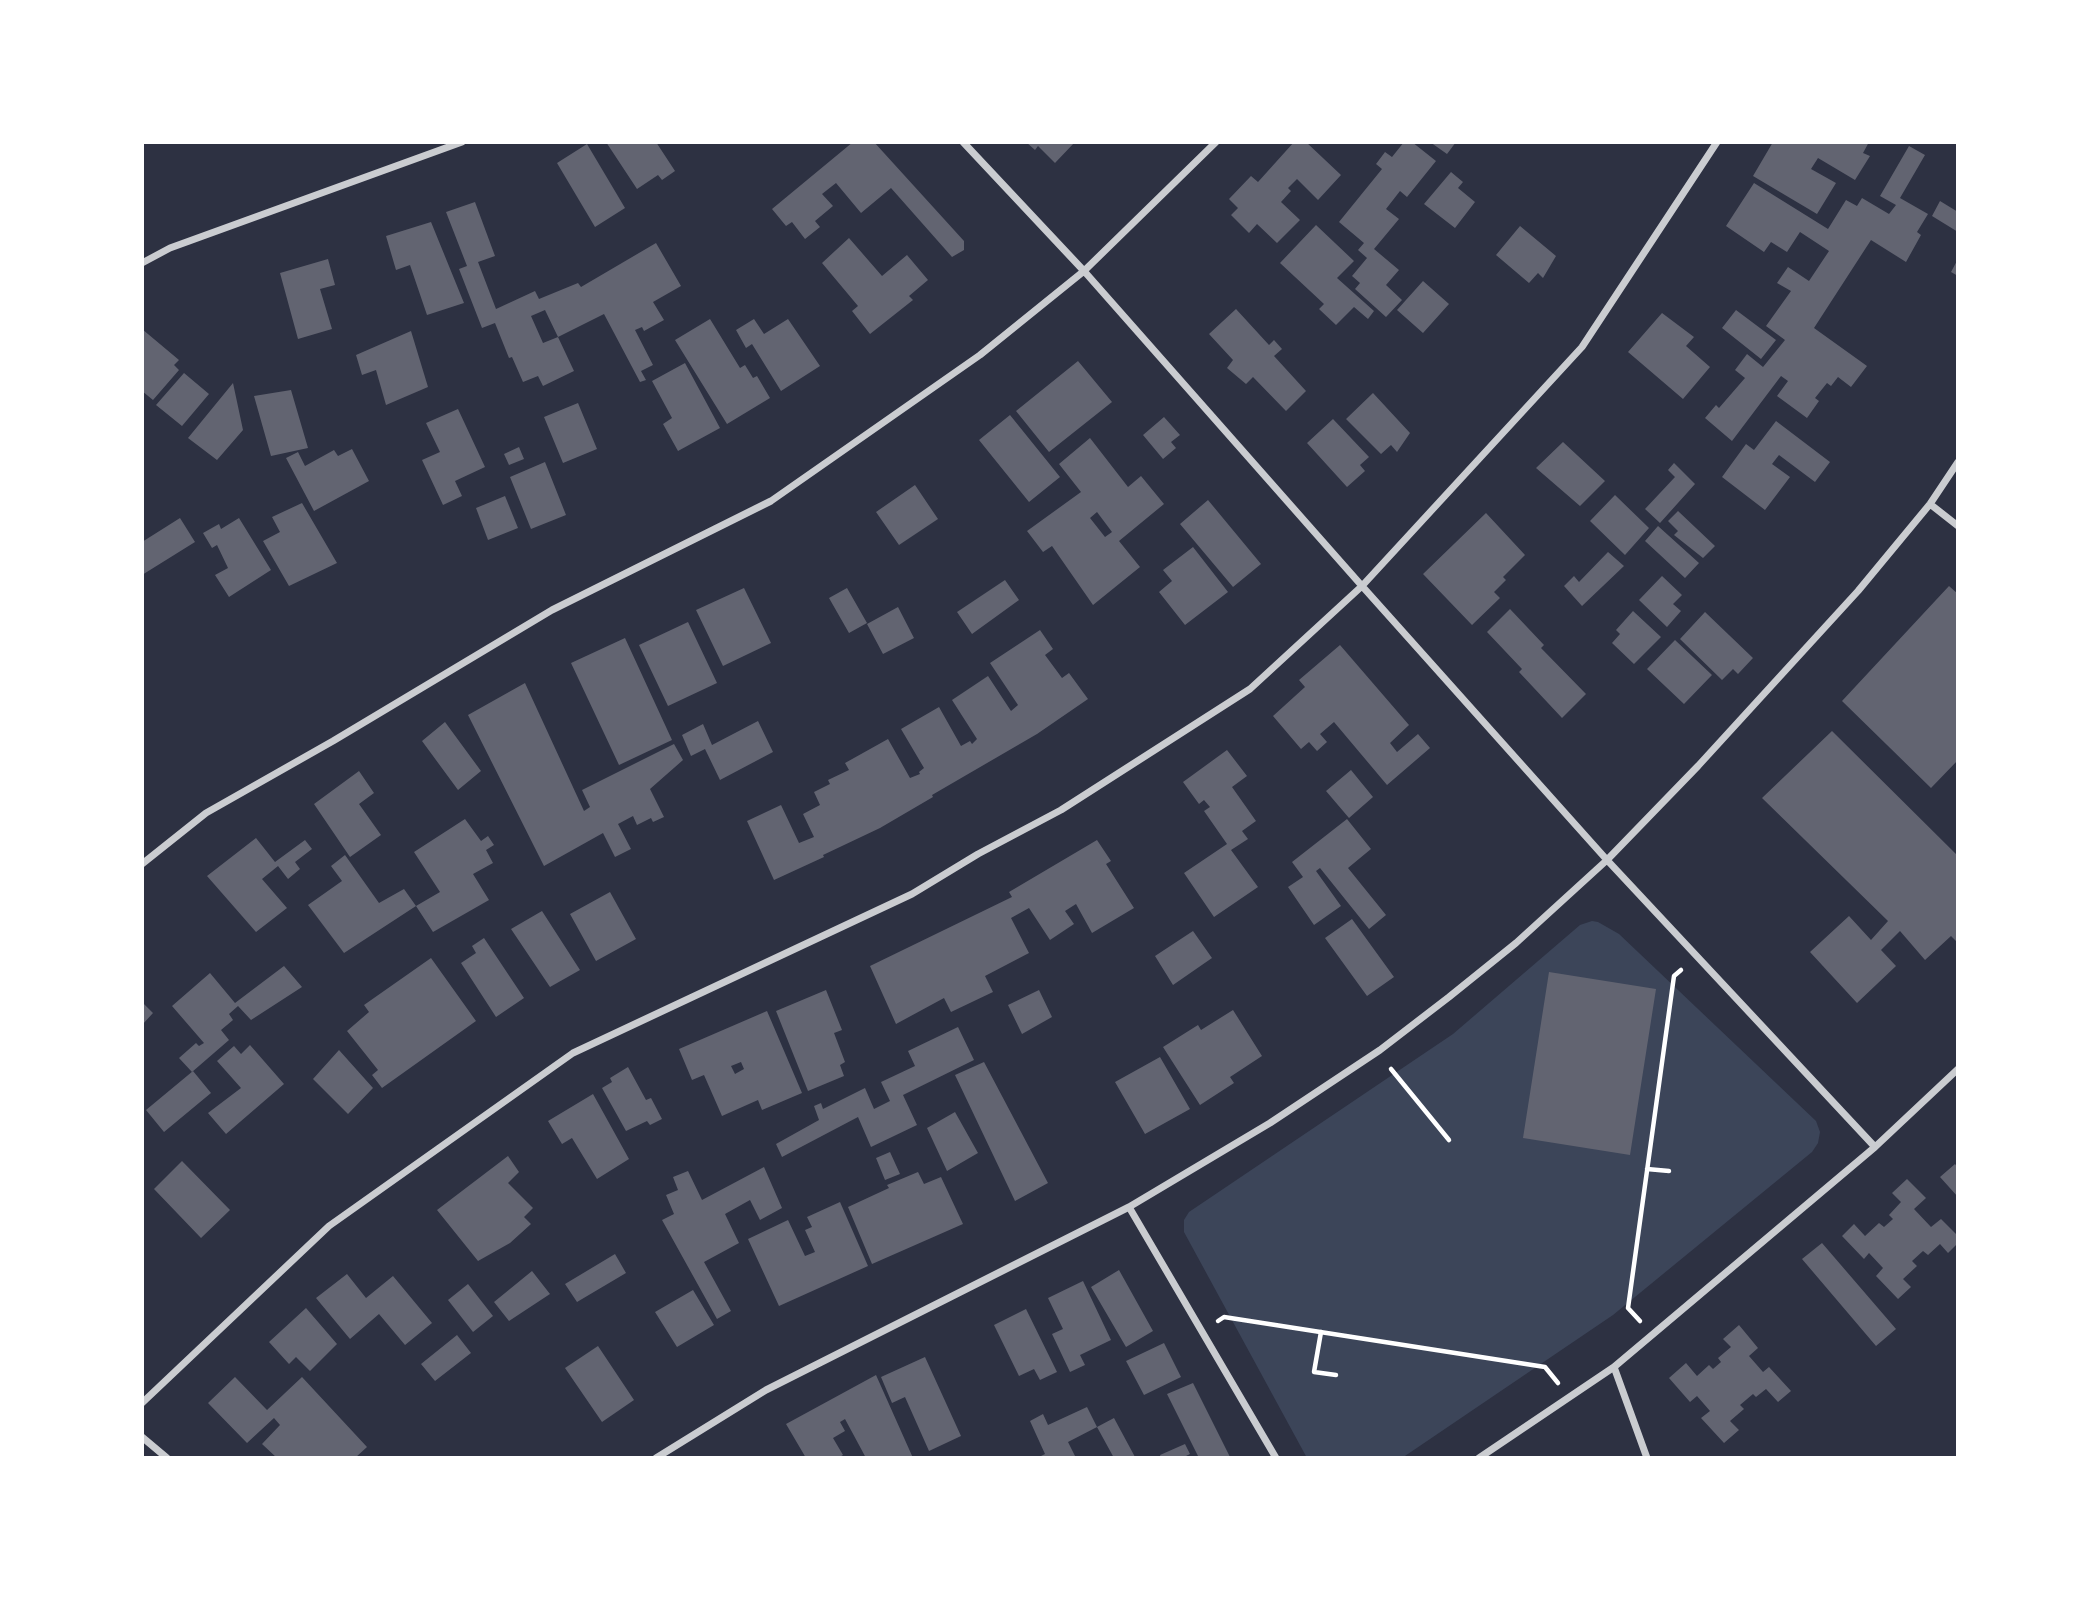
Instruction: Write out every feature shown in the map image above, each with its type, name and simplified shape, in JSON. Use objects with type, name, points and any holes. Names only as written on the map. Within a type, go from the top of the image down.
[{"type":"street","points":[[142,263],[170,248],[461,142]]},
{"type":"street","points":[[964,142],[1084,271],[1607,859],[1875,1147]]},
{"type":"street","points":[[142,864],[206,813],[333,741],[552,610],[771,500],[980,355],[1084,271],[1216,142]]},
{"type":"street","points":[[142,1403],[329,1226],[573,1053],[912,894],[978,854],[1061,810],[1250,689],[1362,586],[1582,347],[1717,142]]},
{"type":"street","points":[[656,1458],[766,1390],[1129,1208],[1270,1123],[1380,1050],[1516,943],[1607,859],[1763,697],[1858,591],[1930,504],[1958,462]]},
{"type":"street","points":[[1930,504],[1958,526]]},
{"type":"street","points":[[1479,1458],[1614,1367],[1875,1147],[1958,1069]]},
{"type":"street","points":[[1129,1208],[1276,1458]]},
{"type":"street","points":[[1614,1367],[1647,1458]]},
{"type":"street","points":[[142,1437],[167,1458]]},
{"type":"path","points":[[1652,1334],[1628,1308],[1674,976],[1697,956]]},
{"type":"path","points":[[1380,1050],[1392,1071],[1448,1140]]},
{"type":"path","points":[[1647,1169],[1669,1171]]},
{"type":"path","points":[[1202,1331],[1224,1317],[1545,1367],[1569,1397]]},
{"type":"path","points":[[1321,1332],[1314,1372],[1336,1375]]},
{"type":"shaded area","points":[[1592,921],[1619,934],[1816,1121],[1820,1132],[1818,1143],[1812,1152],[1613,1315],[1402,1458],[1307,1458],[1184,1232],[1184,1220],[1189,1212],[1453,1034],[1580,925]]},
{"type":"building","points":[[606,142],[656,142],[675,171],[662,180],[658,175],[637,189]]},
{"type":"building","points":[[853,142],[874,142],[964,241],[964,250],[952,257],[891,188],[861,213],[836,183],[822,194],[833,206],[815,221],[820,227],[805,239],[792,222],[786,226],[772,209]]},
{"type":"building","points":[[1026,142],[1075,142],[1055,163],[1038,146],[1035,150]]},
{"type":"building","points":[[1294,142],[1306,142],[1341,175],[1318,200],[1297,179],[1288,188],[1291,191],[1281,202],[1300,220],[1277,243],[1257,224],[1249,233],[1231,215],[1238,208],[1229,199],[1251,176],[1258,182]]},
{"type":"building","points":[[1404,142],[1412,142],[1436,161],[1407,197],[1400,191],[1386,209],[1399,219],[1374,249],[1399,270],[1386,285],[1402,300],[1386,317],[1355,289],[1360,283],[1352,276],[1367,258],[1358,250],[1364,243],[1339,222],[1382,169],[1376,164],[1385,152],[1392,157]]},
{"type":"building","points":[[1430,142],[1456,142],[1447,154]]},
{"type":"building","points":[[1773,142],[1869,142],[1863,153],[1870,156],[1855,180],[1818,158],[1811,169],[1836,183],[1817,214],[1753,176]]},
{"type":"building","points":[[587,144],[625,208],[595,227],[557,163]]},
{"type":"building","points":[[1909,146],[1925,155],[1900,198],[1928,214],[1917,232],[1921,235],[1906,262],[1871,240],[1814,328],[1867,366],[1851,387],[1838,377],[1831,386],[1827,383],[1815,398],[1819,401],[1807,418],[1777,396],[1788,381],[1781,376],[1732,441],[1705,418],[1716,405],[1719,408],[1745,378],[1735,370],[1747,354],[1763,367],[1785,340],[1766,326],[1791,291],[1777,283],[1788,267],[1809,281],[1829,251],[1800,232],[1787,252],[1771,242],[1764,252],[1726,226],[1754,183],[1828,229],[1846,200],[1857,206],[1862,198],[1889,214],[1896,205],[1880,196]]},
{"type":"building","points":[[1451,172],[1463,182],[1458,188],[1475,202],[1455,228],[1424,204]]},
{"type":"building","points":[[1940,201],[1958,212],[1958,232],[1932,216]]},
{"type":"building","points":[[475,202],[495,256],[478,262],[496,309],[535,291],[539,299],[578,283],[581,287],[656,243],[681,286],[653,302],[664,320],[644,331],[642,327],[635,330],[653,365],[641,371],[646,380],[640,382],[604,314],[558,337],[574,371],[543,386],[538,376],[523,382],[512,357],[509,358],[495,323],[482,328],[459,269],[467,266],[446,212]],"holes":[[[545,310],[558,337],[543,343],[531,316]]]},
{"type":"building","points":[[431,222],[464,303],[427,315],[410,265],[396,270],[386,236]]},
{"type":"building","points":[[1316,225],[1354,261],[1337,278],[1374,311],[1368,319],[1354,307],[1336,325],[1319,309],[1324,304],[1280,263]]},
{"type":"building","points":[[1520,226],[1556,256],[1543,278],[1538,273],[1529,283],[1496,255]]},
{"type":"building","points":[[849,238],[882,276],[907,255],[928,280],[909,296],[913,300],[870,334],[852,311],[858,306],[822,263]]},
{"type":"building","points":[[328,259],[335,285],[320,289],[332,329],[298,339],[280,273]]},
{"type":"building","points":[[1958,259],[1958,276],[1951,272]]},
{"type":"building","points":[[1423,281],[1449,304],[1423,333],[1397,310]]},
{"type":"building","points":[[1236,309],[1269,345],[1274,340],[1282,349],[1274,356],[1306,391],[1286,411],[1253,377],[1246,384],[1227,368],[1233,360],[1209,334]]},
{"type":"building","points":[[1736,310],[1776,340],[1761,359],[1722,328]]},
{"type":"building","points":[[1662,313],[1694,337],[1686,346],[1710,367],[1683,399],[1628,352]]},
{"type":"building","points":[[710,319],[740,368],[745,365],[753,378],[757,376],[770,398],[727,424],[675,340]]},
{"type":"building","points":[[754,319],[764,334],[788,319],[820,366],[781,391],[752,344],[746,348],[736,330]]},
{"type":"building","points":[[142,329],[179,360],[174,365],[179,370],[153,400],[142,391]]},
{"type":"building","points":[[411,331],[428,387],[386,405],[376,370],[362,375],[356,355]]},
{"type":"building","points":[[1078,361],[1112,402],[1049,452],[1016,411]]},
{"type":"building","points":[[685,363],[720,428],[678,451],[663,424],[672,418],[652,381]]},
{"type":"building","points":[[184,373],[209,394],[182,426],[156,405]]},
{"type":"building","points":[[233,383],[243,430],[217,460],[188,438]]},
{"type":"building","points":[[291,390],[308,448],[271,456],[254,396]]},
{"type":"building","points":[[1373,393],[1410,433],[1397,452],[1391,445],[1381,454],[1346,419]]},
{"type":"building","points":[[578,403],[597,449],[563,463],[544,417]]},
{"type":"building","points":[[458,409],[485,467],[455,481],[462,496],[443,505],[422,460],[440,452],[426,423]]},
{"type":"building","points":[[1010,415],[1060,477],[1029,502],[979,440]]},
{"type":"building","points":[[1164,417],[1180,435],[1171,442],[1176,448],[1163,459],[1143,435]]},
{"type":"building","points":[[1333,419],[1369,457],[1360,465],[1365,471],[1347,487],[1307,443]]},
{"type":"building","points":[[1776,421],[1830,462],[1815,482],[1779,455],[1772,464],[1790,477],[1765,510],[1722,477],[1746,444],[1754,450]]},
{"type":"building","points":[[1090,438],[1128,487],[1141,476],[1164,504],[1119,541],[1140,567],[1093,605],[1052,546],[1043,552],[1027,531],[1081,492],[1059,464]],"holes":[[[1097,512],[1112,532],[1105,537],[1090,518]]]},
{"type":"building","points":[[1563,442],[1605,481],[1580,506],[1536,468]]},
{"type":"building","points":[[519,447],[524,459],[509,465],[504,454]]},
{"type":"building","points":[[352,449],[369,481],[314,511],[286,458],[298,452],[305,466],[334,450],[338,456]]},
{"type":"building","points":[[545,462],[566,515],[531,529],[510,477]]},
{"type":"building","points":[[1674,463],[1695,484],[1660,523],[1645,509],[1675,477],[1668,470]]},
{"type":"building","points":[[915,485],[938,519],[899,545],[876,512]]},
{"type":"building","points":[[1615,495],[1649,528],[1625,555],[1590,521]]},
{"type":"building","points":[[505,496],[518,528],[488,540],[476,508]]},
{"type":"building","points":[[1208,500],[1261,564],[1233,587],[1180,524]]},
{"type":"building","points":[[302,503],[337,563],[289,586],[263,541],[280,532],[272,517]]},
{"type":"building","points":[[1678,511],[1715,546],[1703,558],[1674,535],[1678,531],[1668,521]]},
{"type":"building","points":[[1486,513],[1525,555],[1503,577],[1506,580],[1494,592],[1500,598],[1472,625],[1423,574]]},
{"type":"building","points":[[180,518],[195,542],[142,575],[142,542]]},
{"type":"building","points":[[239,518],[271,570],[229,597],[215,575],[228,568],[217,545],[212,548],[203,533],[219,524],[221,529]]},
{"type":"building","points":[[1658,526],[1699,563],[1685,578],[1645,541]]},
{"type":"building","points":[[1193,547],[1228,592],[1185,625],[1159,592],[1172,581],[1163,570]]},
{"type":"building","points":[[1608,552],[1624,566],[1582,606],[1564,586],[1574,576],[1579,582]]},
{"type":"building","points":[[1662,576],[1682,595],[1673,604],[1681,611],[1667,627],[1639,600]]},
{"type":"building","points":[[1005,580],[1019,600],[972,634],[957,612]]},
{"type":"building","points":[[1949,586],[1958,594],[1958,760],[1931,788],[1842,701]]},
{"type":"building","points":[[744,588],[771,643],[723,666],[696,610]]},
{"type":"building","points":[[847,588],[867,623],[849,633],[829,598]]},
{"type":"building","points":[[898,607],[914,638],[883,654],[867,624]]},
{"type":"building","points":[[1510,609],[1544,645],[1541,648],[1586,694],[1562,718],[1519,672],[1522,669],[1487,632]]},
{"type":"building","points":[[1633,611],[1661,637],[1634,664],[1612,643],[1620,634],[1616,630]]},
{"type":"building","points":[[1705,612],[1753,658],[1738,674],[1733,669],[1722,680],[1680,639]]},
{"type":"building","points":[[688,622],[717,683],[668,706],[639,645]]},
{"type":"building","points":[[1040,630],[1053,649],[1045,655],[1062,678],[1069,673],[1088,699],[1037,734],[880,828],[774,880],[747,821],[781,805],[799,843],[814,837],[803,814],[820,805],[814,792],[830,784],[828,780],[849,770],[845,763],[888,739],[910,778],[920,774],[924,768],[901,729],[939,707],[961,746],[970,741],[972,744],[977,739],[952,700],[988,676],[1011,711],[1018,705],[990,663]]},
{"type":"building","points":[[625,638],[672,740],[619,765],[571,663]]},
{"type":"building","points":[[1675,640],[1712,675],[1684,704],[1647,669]]},
{"type":"building","points":[[1340,645],[1409,725],[1390,743],[1397,752],[1418,734],[1430,748],[1387,785],[1334,722],[1320,734],[1327,742],[1317,751],[1309,742],[1301,749],[1273,716],[1305,687],[1299,680]]},
{"type":"building","points":[[525,683],[584,811],[590,807],[582,790],[674,744],[683,760],[650,789],[664,817],[653,822],[651,818],[637,825],[633,816],[618,824],[631,849],[615,857],[603,833],[544,866],[468,715]]},
{"type":"building","points":[[758,721],[773,752],[720,780],[705,749],[691,756],[682,735],[703,724],[712,745]]},
{"type":"building","points":[[445,722],[481,771],[458,790],[422,741]]},
{"type":"building","points":[[1832,731],[1958,856],[1958,943],[1951,936],[1925,960],[1900,931],[1881,950],[1896,966],[1857,1003],[1810,952],[1849,916],[1871,940],[1888,921],[1762,798]]},
{"type":"building","points":[[1227,750],[1247,776],[1232,787],[1256,821],[1242,831],[1248,839],[1231,850],[1258,887],[1214,917],[1184,873],[1227,844],[1204,811],[1210,807],[1204,800],[1199,804],[1183,782]]},
{"type":"building","points":[[1351,770],[1373,797],[1349,818],[1326,791]]},
{"type":"building","points":[[359,771],[374,793],[359,804],[381,835],[350,857],[314,804]]},
{"type":"building","points":[[465,819],[481,841],[488,836],[494,845],[486,850],[493,863],[473,874],[489,900],[433,932],[416,906],[440,892],[414,852]]},
{"type":"building","points":[[1347,819],[1371,849],[1348,868],[1386,915],[1369,929],[1320,868],[1316,871],[1341,906],[1314,925],[1288,887],[1303,877],[1292,862]]},
{"type":"building","points":[[256,838],[275,862],[305,840],[312,849],[295,862],[300,869],[288,879],[278,866],[262,879],[287,908],[256,932],[207,876]]},
{"type":"building","points":[[1097,840],[1111,861],[1106,864],[1134,908],[1092,933],[1076,904],[1065,911],[1074,924],[1050,940],[1029,908],[1011,918],[1029,953],[985,976],[993,992],[951,1012],[944,998],[896,1024],[870,966],[1012,897],[1009,892]]},
{"type":"building","points":[[345,855],[379,903],[404,889],[416,906],[344,953],[308,905],[342,881],[331,866]]},
{"type":"building","points":[[610,892],[636,939],[596,961],[570,914]]},
{"type":"building","points":[[542,911],[580,970],[550,987],[511,929]]},
{"type":"building","points":[[1352,919],[1394,977],[1367,996],[1325,938]]},
{"type":"building","points":[[1193,931],[1212,958],[1173,985],[1155,956]]},
{"type":"building","points":[[484,938],[524,998],[496,1017],[461,963],[476,953],[472,946]]},
{"type":"building","points":[[431,958],[476,1021],[382,1088],[372,1075],[378,1070],[347,1031],[369,1012],[364,1005]]},
{"type":"building","points":[[284,966],[302,987],[251,1020],[238,1006],[229,1014],[233,1020],[221,1030],[229,1040],[192,1072],[179,1058],[196,1043],[199,1046],[204,1043],[172,1006],[210,973],[235,1003]]},
{"type":"building","points":[[1549,972],[1656,989],[1630,1155],[1523,1138]]},
{"type":"building","points":[[826,990],[842,1030],[834,1033],[845,1062],[840,1065],[844,1076],[808,1091],[776,1011]]},
{"type":"building","points":[[1039,990],[1052,1017],[1022,1034],[1008,1005]]},
{"type":"building","points":[[142,1002],[153,1013],[142,1025]]},
{"type":"building","points":[[1233,1010],[1262,1056],[1230,1077],[1234,1083],[1200,1105],[1163,1047],[1198,1025],[1201,1030]]},
{"type":"building","points":[[767,1011],[802,1093],[762,1110],[758,1100],[722,1116],[704,1075],[692,1080],[679,1049]],"holes":[[[741,1062],[744,1069],[735,1074],[731,1066]]]},
{"type":"building","points":[[958,1027],[974,1060],[903,1095],[917,1125],[871,1147],[858,1117],[782,1157],[776,1144],[819,1120],[814,1106],[821,1103],[823,1109],[865,1088],[874,1109],[890,1101],[881,1082],[915,1066],[908,1051]]},
{"type":"building","points":[[250,1045],[284,1084],[226,1134],[208,1113],[241,1088],[217,1061],[234,1046],[241,1054]]},
{"type":"building","points":[[339,1050],[373,1088],[348,1114],[313,1079]]},
{"type":"building","points":[[1160,1057],[1190,1109],[1145,1134],[1115,1082]]},
{"type":"building","points":[[984,1062],[1048,1183],[1015,1201],[955,1075]]},
{"type":"building","points":[[628,1067],[646,1100],[651,1098],[662,1119],[650,1125],[647,1121],[626,1131],[602,1088],[612,1082],[610,1078]]},
{"type":"building","points":[[193,1071],[211,1093],[164,1132],[146,1110]]},
{"type":"building","points":[[593,1094],[629,1159],[597,1179],[572,1138],[562,1144],[548,1121]]},
{"type":"building","points":[[955,1112],[978,1153],[947,1171],[927,1128]]},
{"type":"building","points":[[890,1152],[900,1174],[885,1180],[876,1158]]},
{"type":"building","points":[[508,1156],[519,1172],[508,1183],[533,1208],[524,1217],[531,1224],[510,1243],[478,1261],[437,1210]]},
{"type":"building","points":[[182,1161],[230,1210],[201,1238],[154,1189]]},
{"type":"building","points":[[1955,1164],[1958,1168],[1958,1197],[1940,1177]]},
{"type":"building","points":[[764,1167],[782,1208],[760,1220],[750,1200],[725,1214],[739,1243],[704,1262],[731,1311],[717,1319],[662,1220],[674,1214],[666,1195],[678,1190],[673,1177],[688,1171],[702,1200]]},
{"type":"building","points":[[918,1172],[924,1184],[941,1177],[963,1224],[872,1264],[848,1207],[889,1188],[887,1185]]},
{"type":"building","points":[[1907,1179],[1926,1198],[1914,1209],[1931,1227],[1941,1219],[1958,1236],[1958,1243],[1948,1253],[1940,1244],[1928,1255],[1923,1251],[1912,1261],[1917,1266],[1903,1279],[1911,1287],[1898,1299],[1876,1276],[1883,1268],[1869,1253],[1864,1259],[1842,1236],[1854,1224],[1865,1236],[1879,1223],[1884,1227],[1893,1219],[1889,1215],[1901,1202],[1892,1193]]},
{"type":"building","points":[[840,1202],[868,1266],[779,1306],[748,1239],[788,1220],[805,1256],[815,1252],[805,1230],[812,1227],[807,1217]]},
{"type":"building","points":[[1822,1243],[1896,1329],[1876,1346],[1802,1259]]},
{"type":"building","points":[[615,1254],[626,1273],[577,1302],[565,1284]]},
{"type":"building","points":[[1119,1270],[1153,1331],[1126,1347],[1091,1287]]},
{"type":"building","points":[[532,1271],[550,1294],[509,1321],[494,1302]]},
{"type":"building","points":[[347,1274],[366,1298],[393,1276],[432,1323],[405,1345],[379,1314],[350,1339],[316,1298]]},
{"type":"building","points":[[1083,1281],[1111,1340],[1080,1355],[1085,1365],[1070,1372],[1052,1334],[1063,1329],[1048,1298]]},
{"type":"building","points":[[468,1284],[493,1316],[473,1332],[448,1300]]},
{"type":"building","points":[[693,1290],[714,1325],[677,1347],[655,1312]]},
{"type":"building","points":[[306,1308],[337,1344],[310,1371],[296,1357],[289,1364],[269,1342]]},
{"type":"building","points":[[1026,1309],[1057,1372],[1040,1380],[1034,1369],[1019,1376],[994,1325]]},
{"type":"building","points":[[1739,1325],[1758,1348],[1749,1356],[1763,1372],[1769,1367],[1791,1391],[1778,1402],[1766,1389],[1756,1397],[1753,1394],[1740,1405],[1744,1409],[1730,1421],[1739,1430],[1724,1443],[1701,1418],[1710,1411],[1697,1396],[1690,1402],[1669,1378],[1686,1363],[1697,1376],[1709,1365],[1713,1369],[1721,1362],[1718,1358],[1731,1347],[1723,1339]]},
{"type":"building","points":[[457,1335],[471,1353],[435,1381],[421,1364]]},
{"type":"building","points":[[1164,1343],[1181,1377],[1144,1395],[1126,1361]]},
{"type":"building","points":[[598,1346],[634,1400],[602,1422],[565,1368]]},
{"type":"building","points":[[925,1357],[961,1436],[929,1451],[905,1397],[892,1403],[881,1377]]},
{"type":"building","points":[[876,1375],[913,1458],[866,1458],[845,1419],[840,1422],[845,1431],[833,1438],[843,1455],[838,1458],[806,1458],[786,1424]]},
{"type":"building","points":[[235,1377],[267,1410],[302,1377],[367,1447],[355,1458],[277,1458],[262,1444],[280,1425],[274,1418],[247,1443],[208,1403]]},
{"type":"building","points":[[1193,1383],[1230,1457],[1199,1458],[1167,1394]]},
{"type":"building","points":[[1087,1407],[1097,1427],[1068,1442],[1076,1458],[1037,1458],[1045,1454],[1030,1421],[1043,1414],[1048,1425]]},
{"type":"building","points":[[1114,1418],[1135,1457],[1114,1458],[1097,1427]]},
{"type":"building","points":[[1185,1444],[1190,1454],[1185,1458],[1161,1458],[1160,1455]]}]
